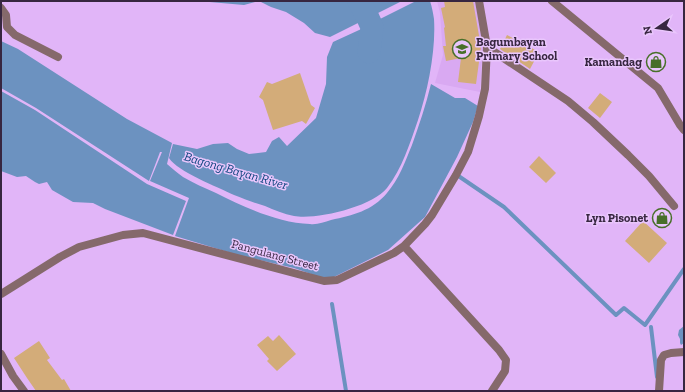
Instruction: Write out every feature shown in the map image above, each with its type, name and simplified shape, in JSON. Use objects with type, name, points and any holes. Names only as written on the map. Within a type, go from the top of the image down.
[{"type":"street","name":"Pangulang Street","points":[[1,294],[60,257],[80,247],[123,234],[143,233],[324,281],[337,280],[394,253],[404,246],[432,215],[468,152],[479,116],[485,89],[487,48],[479,1]]},
{"type":"street","points":[[552,1],[658,88],[684,130]]},
{"type":"street","points":[[1,8],[6,15],[7,27],[11,32],[58,57]]},
{"type":"street","points":[[487,48],[568,101],[593,122],[633,160],[674,206]]},
{"type":"street","points":[[404,246],[499,350],[506,360],[505,371],[492,391]]},
{"type":"street","points":[[659,391],[661,360],[664,355],[684,352]]},
{"type":"street","points":[[1,354],[24,391]]},
{"type":"shaded area","name":"Bagumbayan Primary School","points":[[437,1],[475,1],[483,43],[480,92],[435,83],[443,55],[440,13]]},
{"type":"water","points":[[198,1],[259,1],[244,5]]},
{"type":"water","points":[[259,1],[402,1],[330,37],[315,33],[304,23],[286,12]]},
{"type":"water","points":[[416,1],[430,1],[434,19],[434,44],[428,83],[422,108],[405,156],[392,181],[380,195],[343,211],[316,216],[294,216],[234,195],[189,174],[169,158],[173,144],[197,149],[213,144],[228,143],[249,154],[266,152],[272,141],[279,137],[287,146],[316,118],[326,84],[327,57],[333,42],[370,25],[370,21],[372,23]]},
{"type":"water","points":[[1,41],[18,49],[127,119],[172,143],[167,164],[183,177],[250,209],[286,221],[298,223],[315,224],[362,211],[375,204],[387,193],[395,182],[412,145],[431,84],[455,98],[465,98],[478,106],[473,122],[457,157],[425,217],[388,250],[328,280],[294,268],[238,255],[175,236],[189,198],[150,181],[162,152],[160,152],[149,181],[36,108],[1,88]]},
{"type":"water","points":[[1,91],[35,110],[147,184],[186,201],[173,235],[93,203],[73,202],[52,190],[47,182],[39,184],[26,176],[17,177],[1,171]]},
{"type":"water","points":[[684,326],[684,343],[681,345],[678,335],[679,330]]},
{"type":"building","name":"Bagumbayan Primary School","points":[[444,1],[473,1],[481,47],[476,84],[458,82],[461,58],[446,61],[443,46],[446,46],[445,27],[441,8],[445,7]]},
{"type":"building","points":[[507,35],[539,52],[530,69],[500,49]]},
{"type":"building","points":[[300,73],[311,105],[315,108],[306,124],[302,121],[273,130],[263,100],[259,97],[267,82],[272,84]]},
{"type":"building","points":[[600,93],[612,102],[600,118],[588,108]]},
{"type":"building","points":[[539,156],[556,173],[546,183],[529,167]]},
{"type":"building","points":[[643,221],[667,243],[649,263],[625,241]]},
{"type":"building","points":[[279,335],[296,354],[277,371],[267,361],[269,359],[257,345],[268,336],[273,341]]},
{"type":"building","points":[[39,341],[50,358],[47,360],[62,380],[64,379],[71,391],[36,391],[14,358]]},
{"type":"waterway","name":"Bagong Bayan River","points":[[359,1],[372,27],[369,52]]},
{"type":"waterway","points":[[457,175],[504,207],[616,315],[624,308],[645,325],[684,269]]},
{"type":"waterway","points":[[332,304],[346,391]]},
{"type":"waterway","points":[[651,327],[657,377]]},
{"type":"place","name":"Bagumbayan Primary School","points":[[462,49]]},
{"type":"place","name":"Kamandag","points":[[656,62]]},
{"type":"place","name":"Lyn Pisonet","points":[[662,218]]}]
